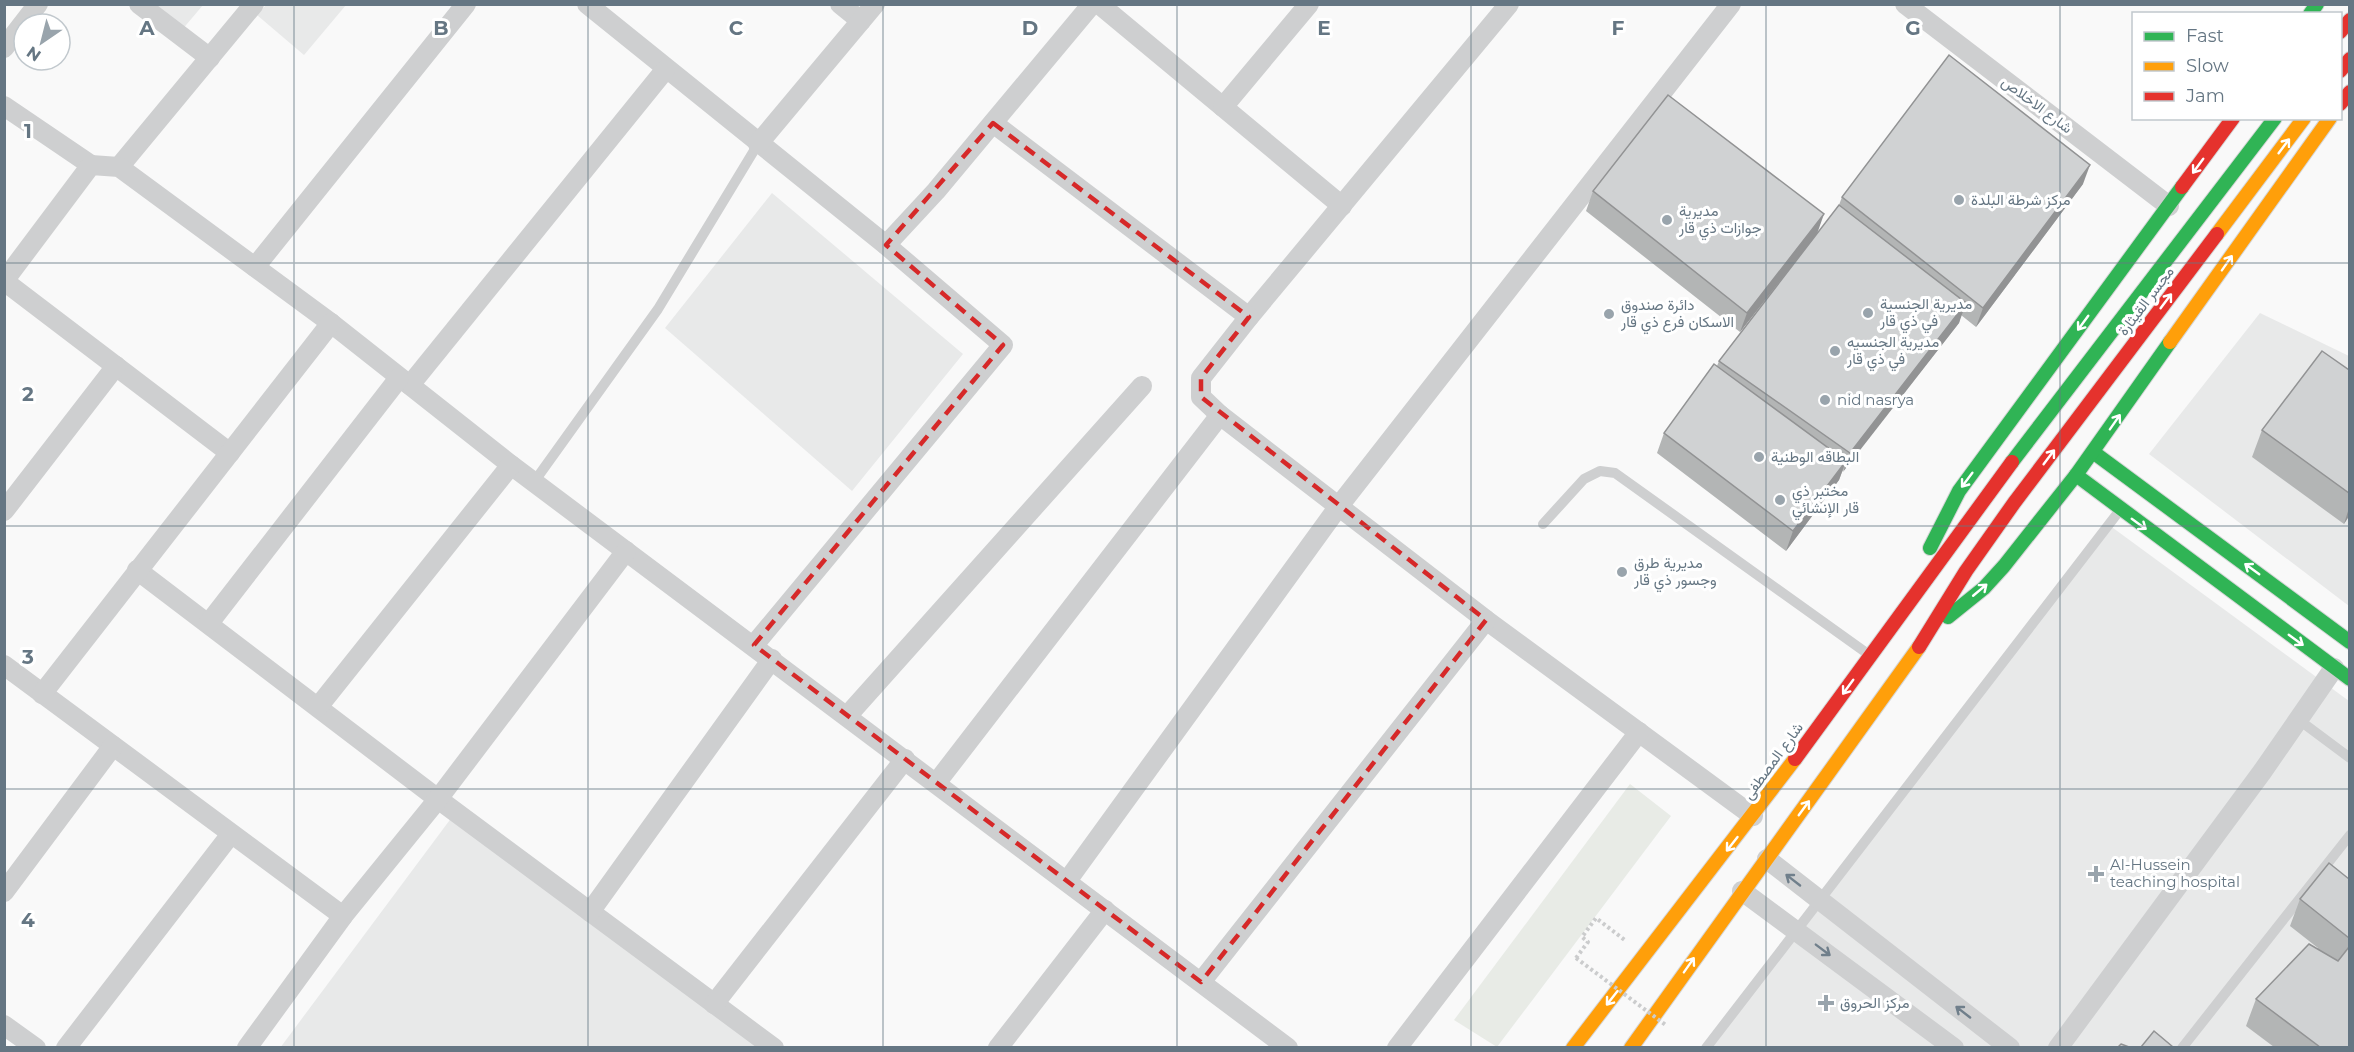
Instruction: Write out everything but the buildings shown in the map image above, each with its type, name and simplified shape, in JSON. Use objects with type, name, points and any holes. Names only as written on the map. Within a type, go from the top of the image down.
[{"type":"main road","points":[[1894,622],[1959,491],[2232,120]]},
{"type":"main road","name":"مجسر القيثارة","points":[[1993,487],[2273,120]]},
{"type":"main road","name":"مجسر القيثارة","points":[[1921,644],[2014,503],[2302,120]]},
{"type":"main road","points":[[1631,1047],[1921,644],[1954,611],[1991,581],[2076,475],[2329,120]]},
{"type":"main road","points":[[2093,452],[2349,642]]},
{"type":"main road","points":[[2076,475],[2342,674]]},
{"type":"main road","name":"شارع المصطفى","points":[[1573,1047],[1753,816],[1993,487]]},
{"type":"street","points":[[4,48],[38,4]]},
{"type":"street","points":[[140,4],[210,58]]},
{"type":"street","points":[[119,167],[254,4]]},
{"type":"street","points":[[255,267],[466,4]]},
{"type":"street","points":[[587,4],[665,70],[886,245],[1003,345],[754,645]]},
{"type":"street","points":[[840,4],[861,21]]},
{"type":"street","points":[[758,144],[875,4]]},
{"type":"street","points":[[886,245],[936,191],[1092,4]]},
{"type":"street","points":[[1099,4],[1342,206]]},
{"type":"street","points":[[1223,107],[1309,4]]},
{"type":"street","points":[[1509,4],[1205,373],[1199,385],[1203,402],[1485,620],[1753,816]]},
{"type":"street","points":[[1067,881],[1339,506],[1731,4]]},
{"type":"street","name":"شارع الاخلاص","points":[[1905,4],[2169,206]]},
{"type":"street","points":[[209,623],[404,381],[665,70]]},
{"type":"street","points":[[7,112],[91,165],[119,167],[331,324],[511,465],[1288,1047]]},
{"type":"street","points":[[993,123],[1249,317]]},
{"type":"street","points":[[91,165],[4,281],[230,453]]},
{"type":"street","points":[[42,694],[331,324]]},
{"type":"street","points":[[4,511],[116,366]]},
{"type":"street","points":[[848,716],[1142,386]]},
{"type":"street","points":[[937,782],[1220,415]]},
{"type":"street","points":[[318,706],[511,465]]},
{"type":"street","points":[[247,1047],[343,916],[438,799],[626,551]]},
{"type":"street","points":[[137,570],[438,799],[774,1047]]},
{"type":"street","points":[[1201,982],[1485,620]]},
{"type":"street","points":[[590,912],[772,659]]},
{"type":"street","points":[[4,665],[343,916]]},
{"type":"street","points":[[2058,1047],[2299,720],[2342,674]]},
{"type":"street","points":[[1397,1047],[1639,732]]},
{"type":"street","points":[[4,892],[113,746]]},
{"type":"street","points":[[714,1004],[904,759]]},
{"type":"street","points":[[66,1047],[231,834]]},
{"type":"street","points":[[1767,859],[2010,1047]]},
{"type":"street","points":[[1742,891],[1954,1047]]},
{"type":"street","points":[[998,1047],[1105,910]]},
{"type":"street","points":[[4,1025],[36,1047]]},
{"type":"lane","points":[[534,482],[658,309],[758,144]]},
{"type":"lane","points":[[1543,524],[1584,479],[1600,471],[1615,473],[1870,656]]},
{"type":"lane","points":[[1706,1047],[2120,510]]},
{"type":"lane","points":[[2299,720],[2349,758]]},
{"type":"lane","points":[[2182,1047],[2349,836]]},
{"type":"path","points":[[1644,956],[1596,918],[1582,937],[1588,942],[1576,958],[1667,1026]]},
{"type":"highlighted area","points":[[993,123],[1249,317],[1201,378],[1201,397],[1486,620],[1201,982],[754,645],[1003,345],[886,245]]},
{"type":"shaded area","points":[[148,5],[203,5],[181,31]]},
{"type":"shaded area","points":[[266,5],[346,5],[304,55],[257,15]]},
{"type":"shaded area","points":[[772,193],[963,354],[852,491],[665,328]]},
{"type":"shaded area","points":[[2260,313],[2349,356],[2349,606],[2149,454]]},
{"type":"shaded area","name":"Al-Hussein teaching hospital","points":[[2109,525],[2349,701],[2349,1047],[1710,1048]]},
{"type":"shaded area","points":[[1630,784],[1671,816],[1497,1047],[1454,1020]]},
{"type":"shaded area","points":[[455,813],[774,1048],[280,1048]]},
{"type":"traffic: fast","points":[[2311,12],[2317,4]]},
{"type":"traffic: fast","points":[[2012,462],[2273,120]]},
{"type":"traffic: fast","points":[[1930,548],[1959,491],[2182,187]]},
{"type":"traffic: fast","points":[[1948,617],[1984,588],[2004,566],[2076,475],[2170,342]]},
{"type":"traffic: fast","points":[[2093,452],[2350,642]]},
{"type":"traffic: fast","points":[[2076,475],[2350,679]]},
{"type":"traffic: slow","points":[[2217,234],[2302,120]]},
{"type":"traffic: slow","points":[[2170,342],[2329,120]]},
{"type":"traffic: slow","points":[[1631,1048],[1919,647]]},
{"type":"traffic: slow","points":[[1573,1048],[1795,759]]},
{"type":"traffic: jam","points":[[2342,30],[2350,20]]},
{"type":"traffic: jam","points":[[2342,69],[2350,59]]},
{"type":"traffic: jam","points":[[2342,102],[2350,92]]},
{"type":"traffic: jam","points":[[2182,187],[2232,120]]},
{"type":"traffic: jam","points":[[1919,647],[1966,571],[2014,503],[2217,234]]},
{"type":"traffic: jam","points":[[1795,759],[2012,462]]},
{"type":"place","name":"مركز شرطة البلدة","points":[[1959,200]]},
{"type":"place","name":"مديرية جوازات ذي قار","points":[[1667,220]]},
{"type":"place","name":"مديرية الجنسية في ذي قار","points":[[1868,313]]},
{"type":"place","name":"دائرة صندوق الاسكان فرع ذي قار","points":[[1609,314]]},
{"type":"place","name":"مديرية الجنسيه في ذي قار","points":[[1835,351]]},
{"type":"place","name":"nid nasrya","points":[[1825,400]]},
{"type":"place","name":"البطاقه الوطنية","points":[[1759,457]]},
{"type":"place","name":"مختبر ذي قار الإنشائي","points":[[1780,500]]},
{"type":"place","name":"مديرية طرق وجسور ذي قار","points":[[1622,572]]},
{"type":"place","name":"Al-Hussein teaching hospital","points":[[2096,874]]},
{"type":"place","name":"مركز الحروق","points":[[1826,1003]]}]
